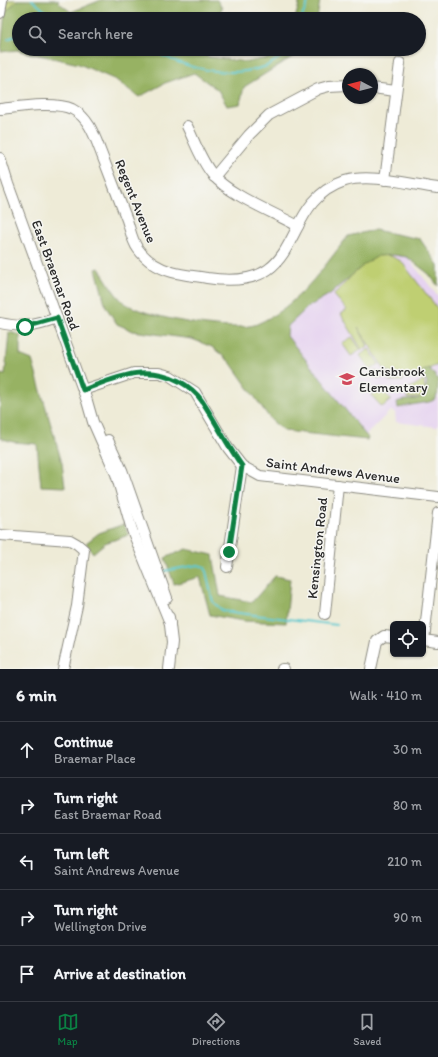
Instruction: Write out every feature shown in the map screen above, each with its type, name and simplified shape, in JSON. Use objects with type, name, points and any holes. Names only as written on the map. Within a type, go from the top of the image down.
[{"type":"street","points":[[0,13],[2,0]]},
{"type":"street","points":[[385,180],[400,63]]},
{"type":"street","points":[[214,177],[269,115],[318,89],[342,85]]},
{"type":"street","points":[[378,89],[396,91]]},
{"type":"street","name":"Regent Avenue","points":[[0,108],[55,105],[71,108],[79,113],[93,132],[137,248],[158,268],[174,273],[218,279],[240,280],[259,276],[273,266],[286,251],[310,205],[328,189],[346,181],[364,179],[385,180],[438,188]]},
{"type":"street","points":[[187,126],[207,167],[214,177],[226,188],[298,226]]},
{"type":"street","name":"East Braemar Road","points":[[0,158],[8,184],[87,401],[93,422],[116,474],[132,530],[170,623],[172,642],[169,669]]},
{"type":"street","points":[[0,323],[25,327],[57,318]]},
{"type":"street","name":"Saint Andrews Avenue","points":[[83,390],[134,373],[158,373],[170,376],[195,392],[228,448],[242,466],[260,476],[438,497]]},
{"type":"street","points":[[227,566],[242,466]]},
{"type":"street","name":"Kensington Road","points":[[325,614],[338,485]]},
{"type":"street","points":[[425,621],[438,513]]},
{"type":"street","points":[[0,535],[70,540],[82,547],[84,554],[77,606],[63,669]]},
{"type":"street","points":[[371,669],[376,641],[384,636],[390,637]]},
{"type":"street","points":[[426,640],[438,642]]},
{"type":"shaded area","points":[[400,248],[438,296],[438,425],[437,427],[396,422],[395,412],[390,411],[364,437],[281,328],[374,249]]},
{"type":"green space","points":[[7,0],[18,0],[5,12]]},
{"type":"green space","points":[[18,0],[59,0],[58,2],[71,12],[12,12],[12,51],[1,52],[5,12]]},
{"type":"green space","points":[[101,0],[217,0],[222,8],[220,12],[71,12]]},
{"type":"green space","points":[[300,0],[320,0],[318,12],[297,12]]},
{"type":"green space","points":[[44,56],[207,56],[248,62],[272,56],[294,56],[244,87],[240,104],[227,106],[218,90],[194,73],[165,83],[139,97],[116,80],[79,64]]},
{"type":"green space","points":[[375,230],[420,239],[438,265],[438,286],[429,274],[407,257],[394,255],[378,256],[365,264],[330,294],[308,307],[288,326],[287,336],[368,438],[367,440],[284,431],[271,420],[230,362],[212,347],[192,339],[133,331],[117,324],[106,307],[96,269],[99,268],[122,301],[132,307],[148,313],[188,322],[229,327],[246,327],[257,324],[272,316],[297,297],[319,274],[348,236]]},
{"type":"green space","points":[[382,252],[401,261],[438,309],[438,365],[409,379],[407,376],[403,378],[403,381],[389,381],[391,373],[384,369],[358,327],[368,346],[362,350],[341,314],[347,310],[334,295],[362,264]]},
{"type":"green space","points":[[9,332],[20,335],[20,355],[32,360],[62,463],[65,487],[41,486],[37,444],[13,442],[0,438],[0,374],[5,375]]},
{"type":"green space","points":[[352,337],[361,350],[351,356],[342,343]]},
{"type":"green space","points":[[369,349],[379,364],[370,370],[360,355]]},
{"type":"green space","points":[[429,368],[438,379],[438,392],[435,399],[429,402],[398,408],[397,402],[417,399],[424,396],[427,382],[420,374],[423,370]]},
{"type":"green space","points":[[374,371],[385,374],[379,379],[372,374]]},
{"type":"green space","points":[[424,380],[425,392],[423,398],[407,398],[406,390]]},
{"type":"green space","points":[[380,387],[391,400],[382,407],[371,395]]},
{"type":"green space","points":[[124,524],[129,535],[105,543],[93,553],[86,543],[99,533]]},
{"type":"green space","points":[[186,549],[213,555],[220,596],[252,602],[275,576],[290,579],[286,623],[243,621],[210,615],[200,577],[174,584],[165,558]]},
{"type":"waterway","points":[[32,0],[47,12]]},
{"type":"waterway","points":[[304,12],[309,0]]},
{"type":"waterway","points":[[8,39],[12,37]]},
{"type":"waterway","points":[[163,56],[176,62],[205,70],[220,72],[235,72],[264,67],[282,56]]},
{"type":"waterway","points":[[164,571],[198,565],[205,567],[213,602],[223,611],[337,625]]},
{"type":"place","name":"Carisbrook Elementary","points":[[347,379]]},
{"type":"route","points":[[25,327],[35,326],[57,318],[83,390],[122,376],[147,372],[170,376],[195,392],[202,401],[228,448],[242,466],[229,552]]}]
